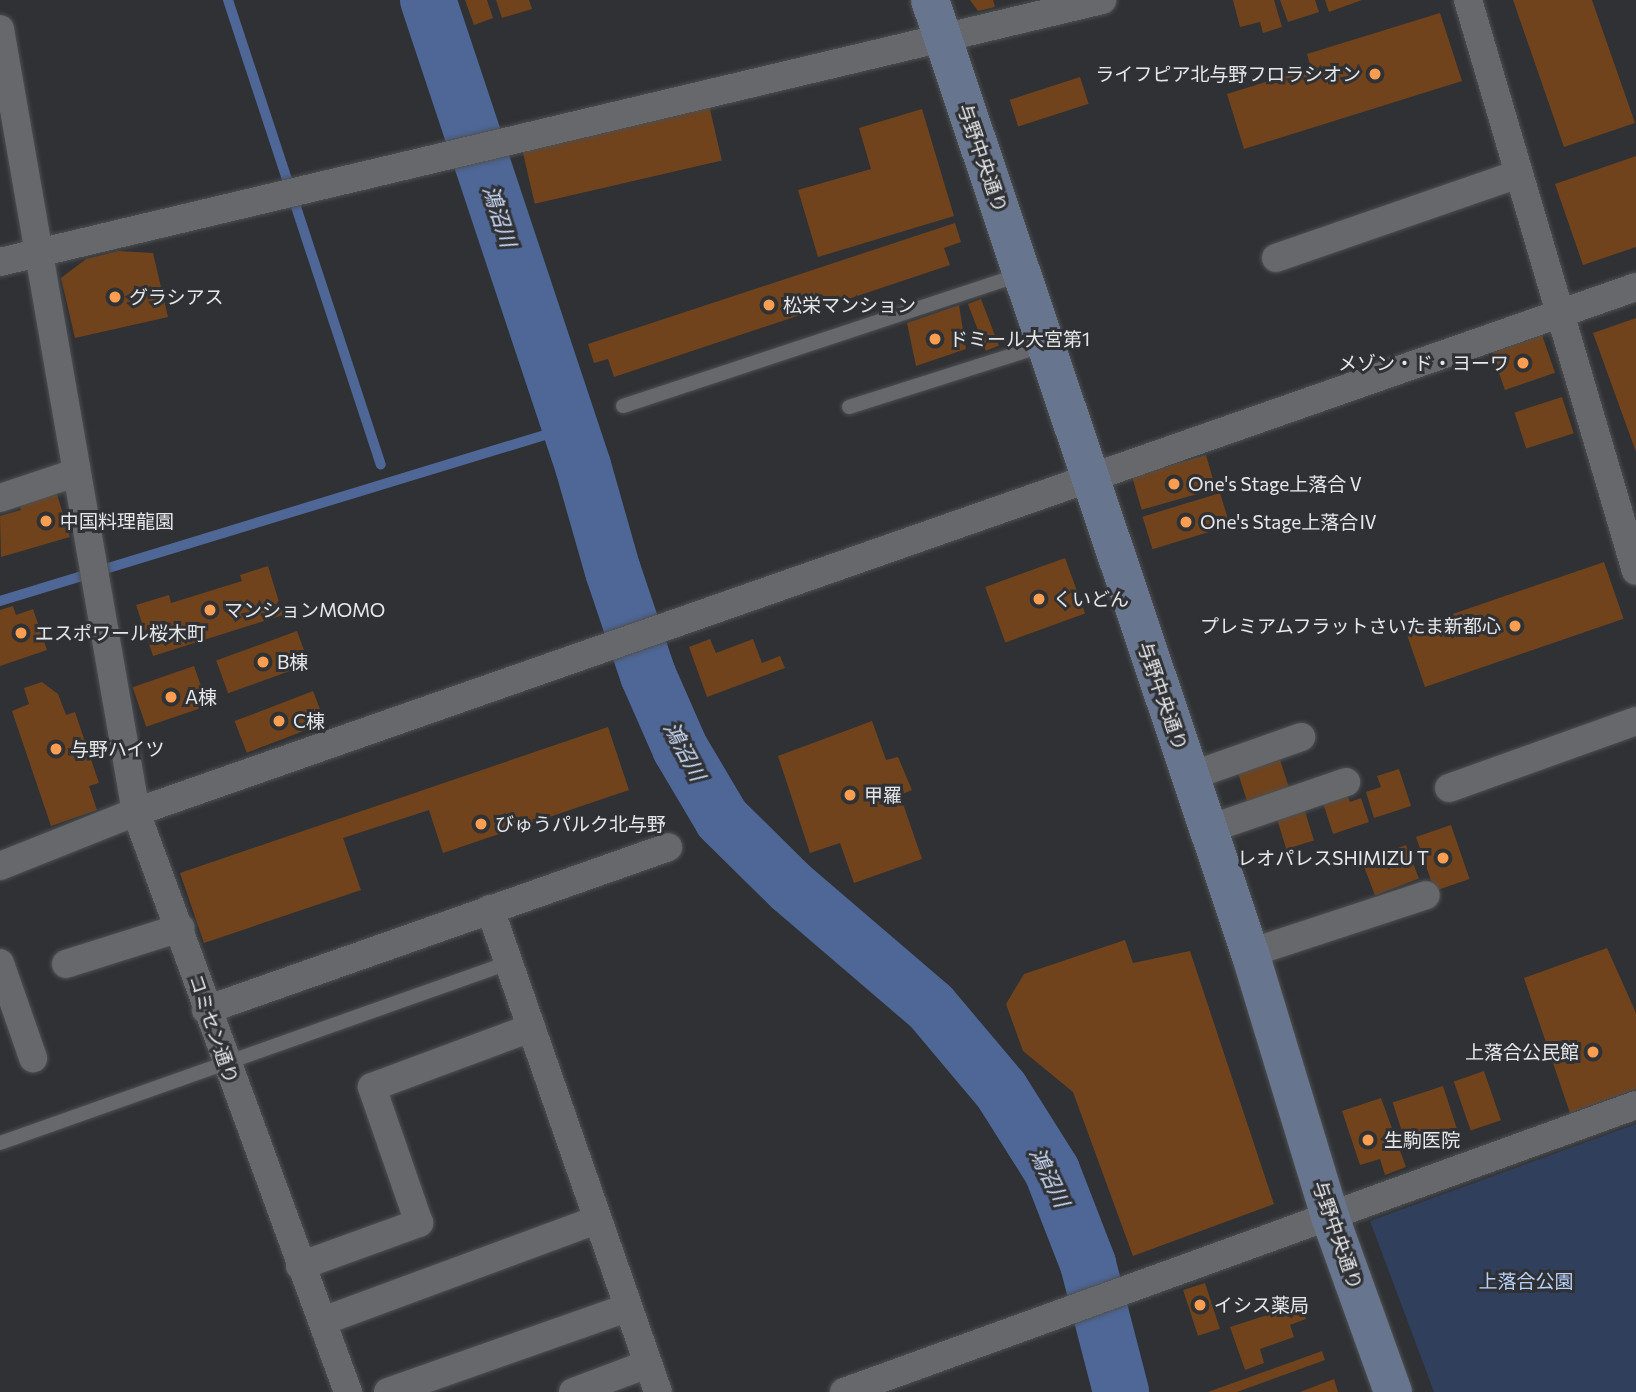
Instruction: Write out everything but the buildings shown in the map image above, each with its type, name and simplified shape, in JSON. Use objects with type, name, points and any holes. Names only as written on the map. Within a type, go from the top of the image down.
[{"type":"street","name":"与野中央通り","points":[[930,0],[1046,345],[1087,479],[1250,953],[1330,1217],[1394,1392]]},
{"type":"street","points":[[0,262],[489,142],[1102,0]]},
{"type":"street","points":[[1468,0],[1636,571]]},
{"type":"street","name":"コミセン通り","points":[[0,29],[41,253],[92,571],[136,812],[180,928],[225,1064],[348,1392]]},
{"type":"street","points":[[1276,258],[1519,174]]},
{"type":"street","points":[[0,866],[136,812],[651,634],[1636,287]]},
{"type":"street","points":[[0,498],[75,473]]},
{"type":"street","points":[[1449,788],[1636,721]]},
{"type":"street","points":[[1191,776],[1301,737]]},
{"type":"street","points":[[1209,829],[1346,782]]},
{"type":"street","points":[[206,1010],[668,847]]},
{"type":"street","points":[[1250,953],[1426,894]]},
{"type":"street","points":[[490,909],[658,1392]]},
{"type":"street","points":[[66,964],[180,928]]},
{"type":"street","points":[[0,963],[33,1058]]},
{"type":"street","points":[[300,1266],[419,1223],[372,1087],[531,1028]]},
{"type":"street","points":[[844,1392],[1131,1292],[1636,1105]]},
{"type":"street","points":[[323,1321],[596,1220]]},
{"type":"street","points":[[388,1392],[627,1308]]},
{"type":"street","points":[[573,1392],[648,1364]]},
{"type":"lane","points":[[624,406],[1022,274]]},
{"type":"lane","points":[[849,407],[1046,345]]},
{"type":"lane","points":[[0,1143],[508,963]]},
{"type":"green space","name":"上落合公園","points":[[1636,1124],[1636,1392],[1434,1392],[1370,1221]]},
{"type":"waterway","points":[[228,0],[381,464]]},
{"type":"waterway","name":"鴻沼川","points":[[428,0],[583,466],[613,571],[648,675],[680,748],[722,819],[791,887],[931,1007],[1001,1090],[1052,1171],[1088,1264],[1121,1392]]},
{"type":"waterway","points":[[0,601],[571,427]]},
{"type":"place","name":"ライフピア北与野フロラシオン","points":[[1375,74]]},
{"type":"place","name":"グラシアス","points":[[115,297]]},
{"type":"place","name":"松栄マンション","points":[[769,305]]},
{"type":"place","name":"ドミール大宮第1","points":[[935,339]]},
{"type":"place","name":"メゾン・ド・ヨーワ","points":[[1523,363]]},
{"type":"place","name":"One's Stage上落合Ⅴ","points":[[1174,484]]},
{"type":"place","name":"中国料理龍園","points":[[46,521]]},
{"type":"place","name":"One's Stage上落合Ⅳ","points":[[1186,522]]},
{"type":"place","name":"くいどん","points":[[1039,599]]},
{"type":"place","name":"マンションMOMO","points":[[210,610]]},
{"type":"place","name":"プレミアムフラットさいたま新都心","points":[[1515,626]]},
{"type":"place","name":"エスポワール桜木町","points":[[21,633]]},
{"type":"place","name":"B棟","points":[[263,662]]},
{"type":"place","name":"A棟","points":[[171,697]]},
{"type":"place","name":"C棟","points":[[279,721]]},
{"type":"place","name":"与野ハイツ","points":[[56,749]]},
{"type":"place","name":"甲羅","points":[[850,795]]},
{"type":"place","name":"びゅうパルク北与野","points":[[481,824]]},
{"type":"place","name":"レオパレスSHIMIZU T","points":[[1443,858]]},
{"type":"place","name":"上落合公民館","points":[[1593,1052]]},
{"type":"place","name":"生駒医院","points":[[1368,1140]]},
{"type":"place","name":"イシス薬局","points":[[1200,1305]]}]
